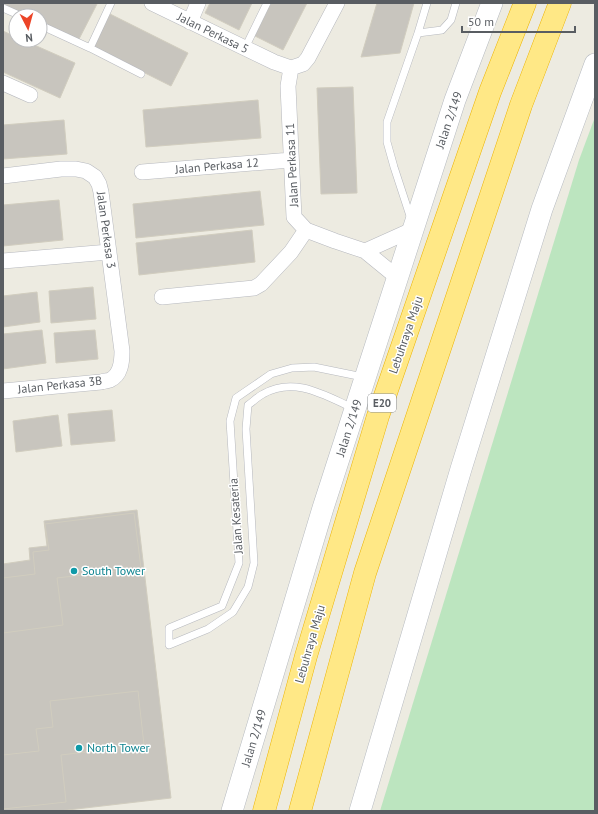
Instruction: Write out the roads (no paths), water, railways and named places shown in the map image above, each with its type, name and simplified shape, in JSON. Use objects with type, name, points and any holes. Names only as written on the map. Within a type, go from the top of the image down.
[{"type":"highway","name":"Lebuhraya Maju","points":[[264,811],[306,656],[378,416],[490,92],[525,3]]},
{"type":"highway","points":[[300,811],[365,572],[521,105],[560,3]]},
{"type":"main road","name":"Jalan 2/149","points":[[232,811],[323,508],[455,100],[492,3]]},
{"type":"main road","points":[[360,811],[461,469],[542,209],[595,64]]},
{"type":"street","name":"Jalan Perkasa 5","points":[[152,3],[274,62],[291,68]]},
{"type":"street","points":[[190,22],[198,3]]},
{"type":"street","points":[[291,68],[303,64],[308,58],[337,3]]},
{"type":"street","name":"Jalan Perkasa 11","points":[[291,68],[288,86],[294,217],[306,230]]},
{"type":"street","points":[[3,83],[30,96]]},
{"type":"street","name":"Jalan Perkasa 12","points":[[142,172],[292,160]]},
{"type":"street","name":"Jalan Perkasa 3","points":[[3,176],[61,169],[76,169],[86,171],[95,177],[99,184],[122,351],[120,371],[115,376]]},
{"type":"street","points":[[365,251],[414,228]]},
{"type":"street","points":[[162,297],[254,288],[261,284],[291,252],[306,230],[365,251],[398,278]]},
{"type":"street","points":[[3,261],[109,252]]},
{"type":"street","name":"Jalan Perkasa 3B","points":[[3,391],[101,382],[112,379],[115,376]]},
{"type":"lane","points":[[90,48],[111,3]]},
{"type":"lane","points":[[245,48],[267,3]]},
{"type":"lane","points":[[414,228],[387,142],[388,122],[427,3]]},
{"type":"lane","points":[[418,33],[442,30],[451,20],[456,3]]},
{"type":"lane","points":[[48,29],[141,74]]},
{"type":"lane","name":"Jalan Kesateria","points":[[355,409],[314,390],[295,386],[276,388],[262,394],[248,406],[246,429],[254,563],[248,587],[233,612],[208,629],[170,645],[169,628],[222,606],[239,563],[230,421],[236,398],[271,374],[292,368],[314,367],[365,378]]},
{"type":"place","name":"South Tower","points":[[74,571]]},
{"type":"place","name":"North Tower","points":[[79,748]]}]
